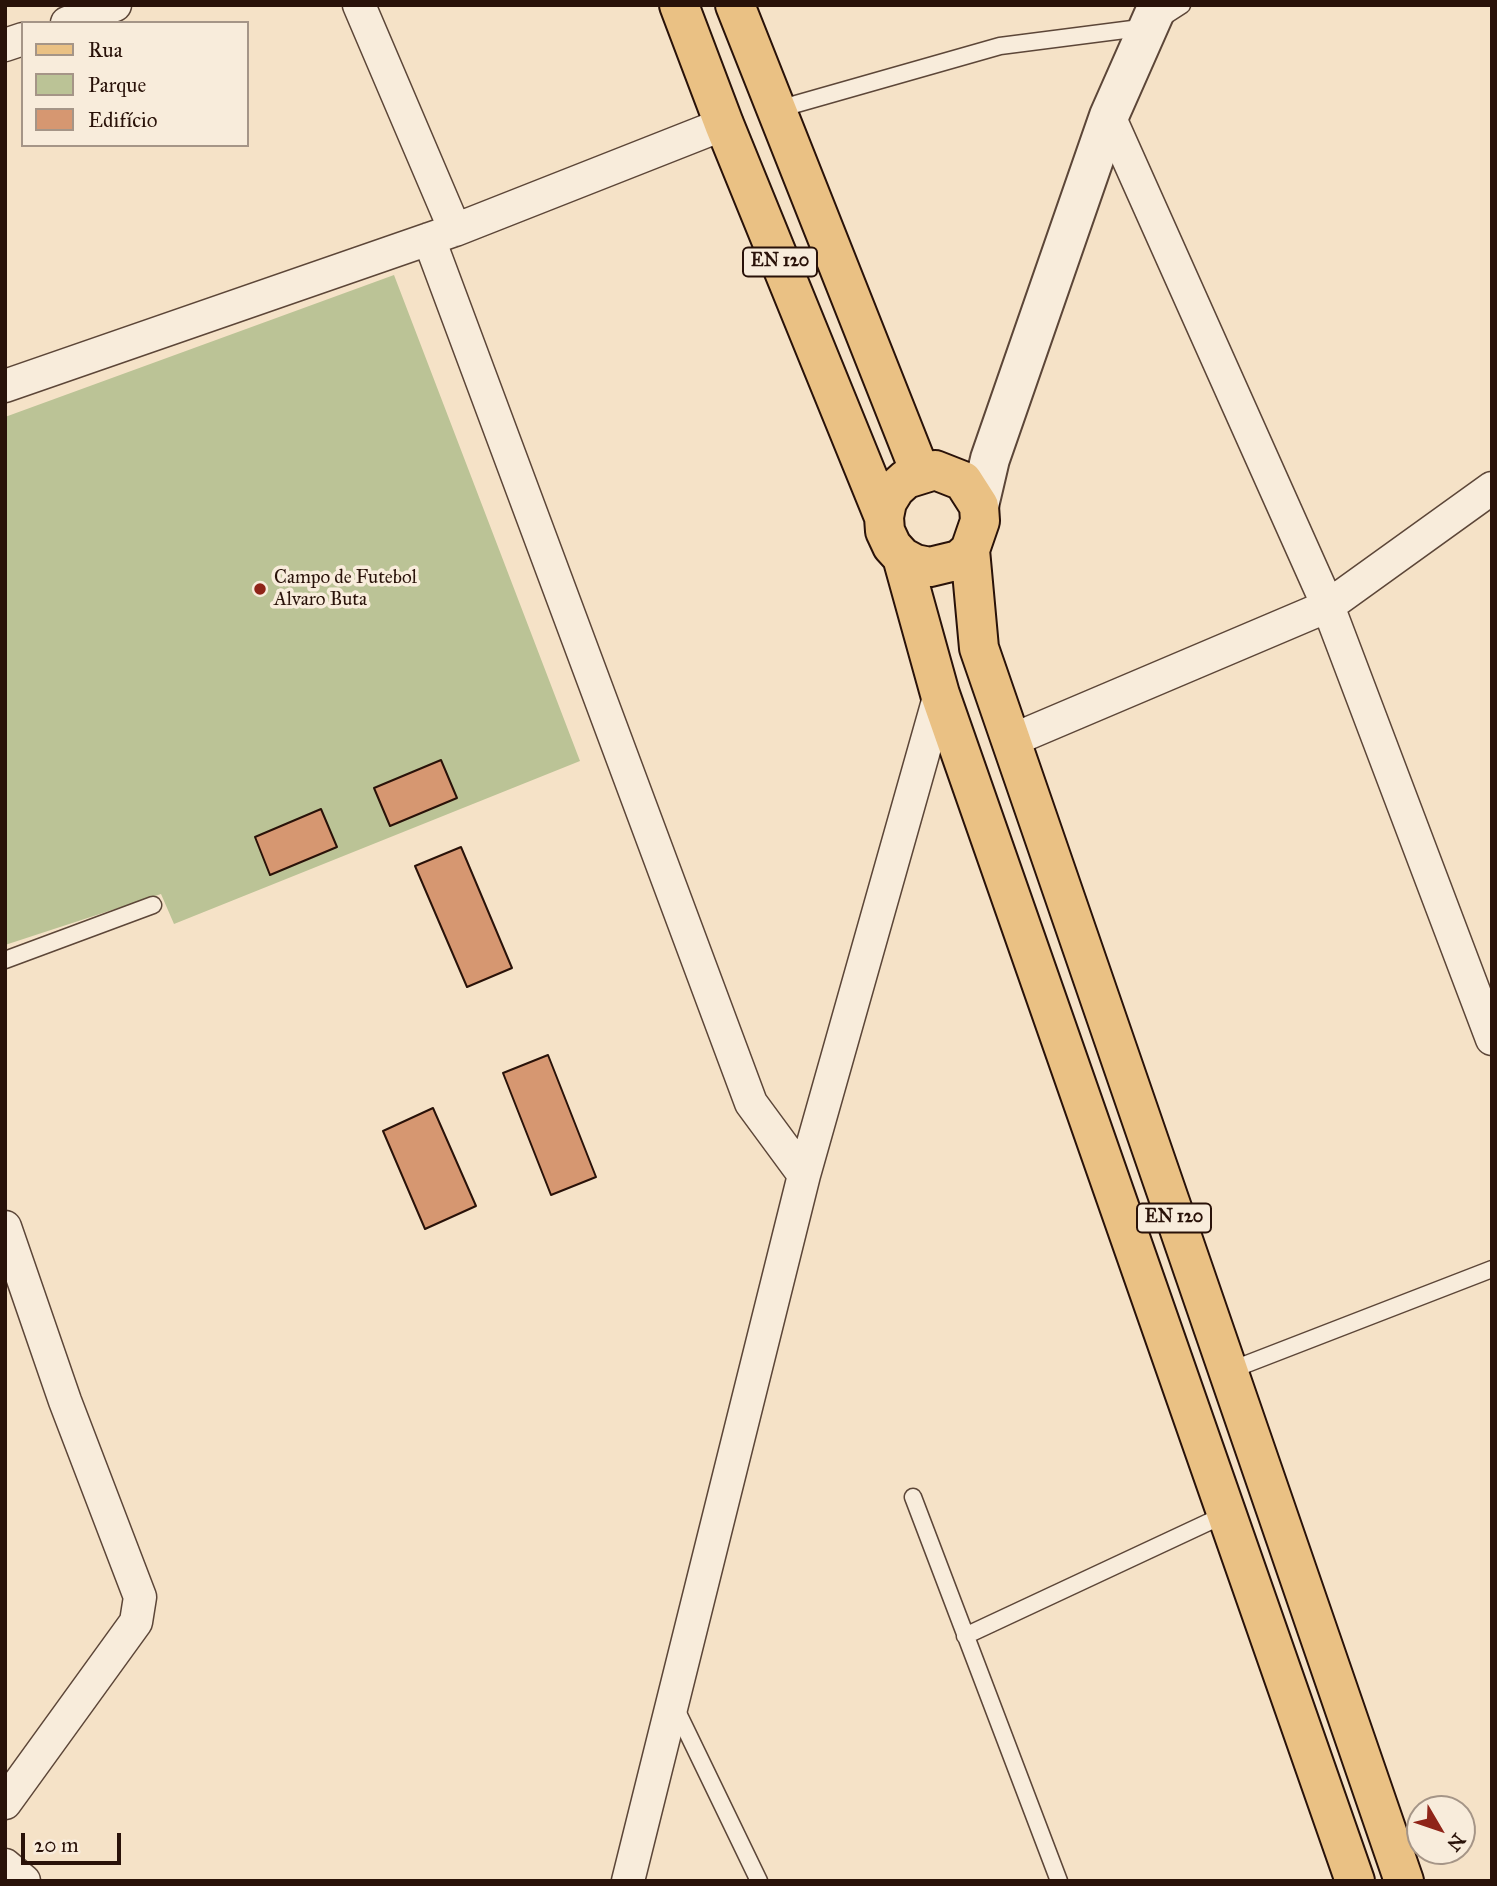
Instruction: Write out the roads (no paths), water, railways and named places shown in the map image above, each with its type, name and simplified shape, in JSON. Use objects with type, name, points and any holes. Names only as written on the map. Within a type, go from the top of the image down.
[{"type":"main road","name":"EN 120","points":[[679,5],[724,124],[884,517],[892,546],[902,557],[940,694],[1356,1881]]},
{"type":"main road","name":"EN 120","points":[[735,5],[920,472]]},
{"type":"main road","points":[[884,517],[895,489],[920,472],[935,470],[963,481],[979,506]]},
{"type":"main road","name":"EN 120","points":[[979,506],[980,522],[970,550],[979,648],[1226,1372],[1404,1881]]},
{"type":"main road","points":[[902,557],[915,564],[937,567],[959,560],[970,550]]},
{"type":"street","points":[[72,21],[115,5]]},
{"type":"street","points":[[359,5],[751,1103],[804,1174]]},
{"type":"street","points":[[979,506],[990,459],[1109,116],[1153,16]]},
{"type":"street","points":[[1109,116],[1328,606],[1492,1039]]},
{"type":"street","points":[[5,386],[442,235],[724,124]]},
{"type":"street","points":[[1010,741],[1328,606],[1492,488]]},
{"type":"street","points":[[628,1881],[674,1705],[804,1174],[940,694]]},
{"type":"street","points":[[5,1227],[65,1401],[140,1597],[136,1622],[5,1803]]},
{"type":"street","points":[[5,1864],[24,1881]]},
{"type":"lane","points":[[775,110],[1000,47],[1153,16],[1182,5]]},
{"type":"lane","points":[[5,960],[153,905]]},
{"type":"lane","points":[[1226,1372],[1492,1269]]},
{"type":"lane","points":[[912,1497],[1059,1881]]},
{"type":"lane","points":[[964,1636],[1226,1514]]},
{"type":"lane","points":[[674,1705],[759,1881]]},
{"type":"place","name":"Campo de Futebol Alvaro Buta","points":[[260,589]]}]
